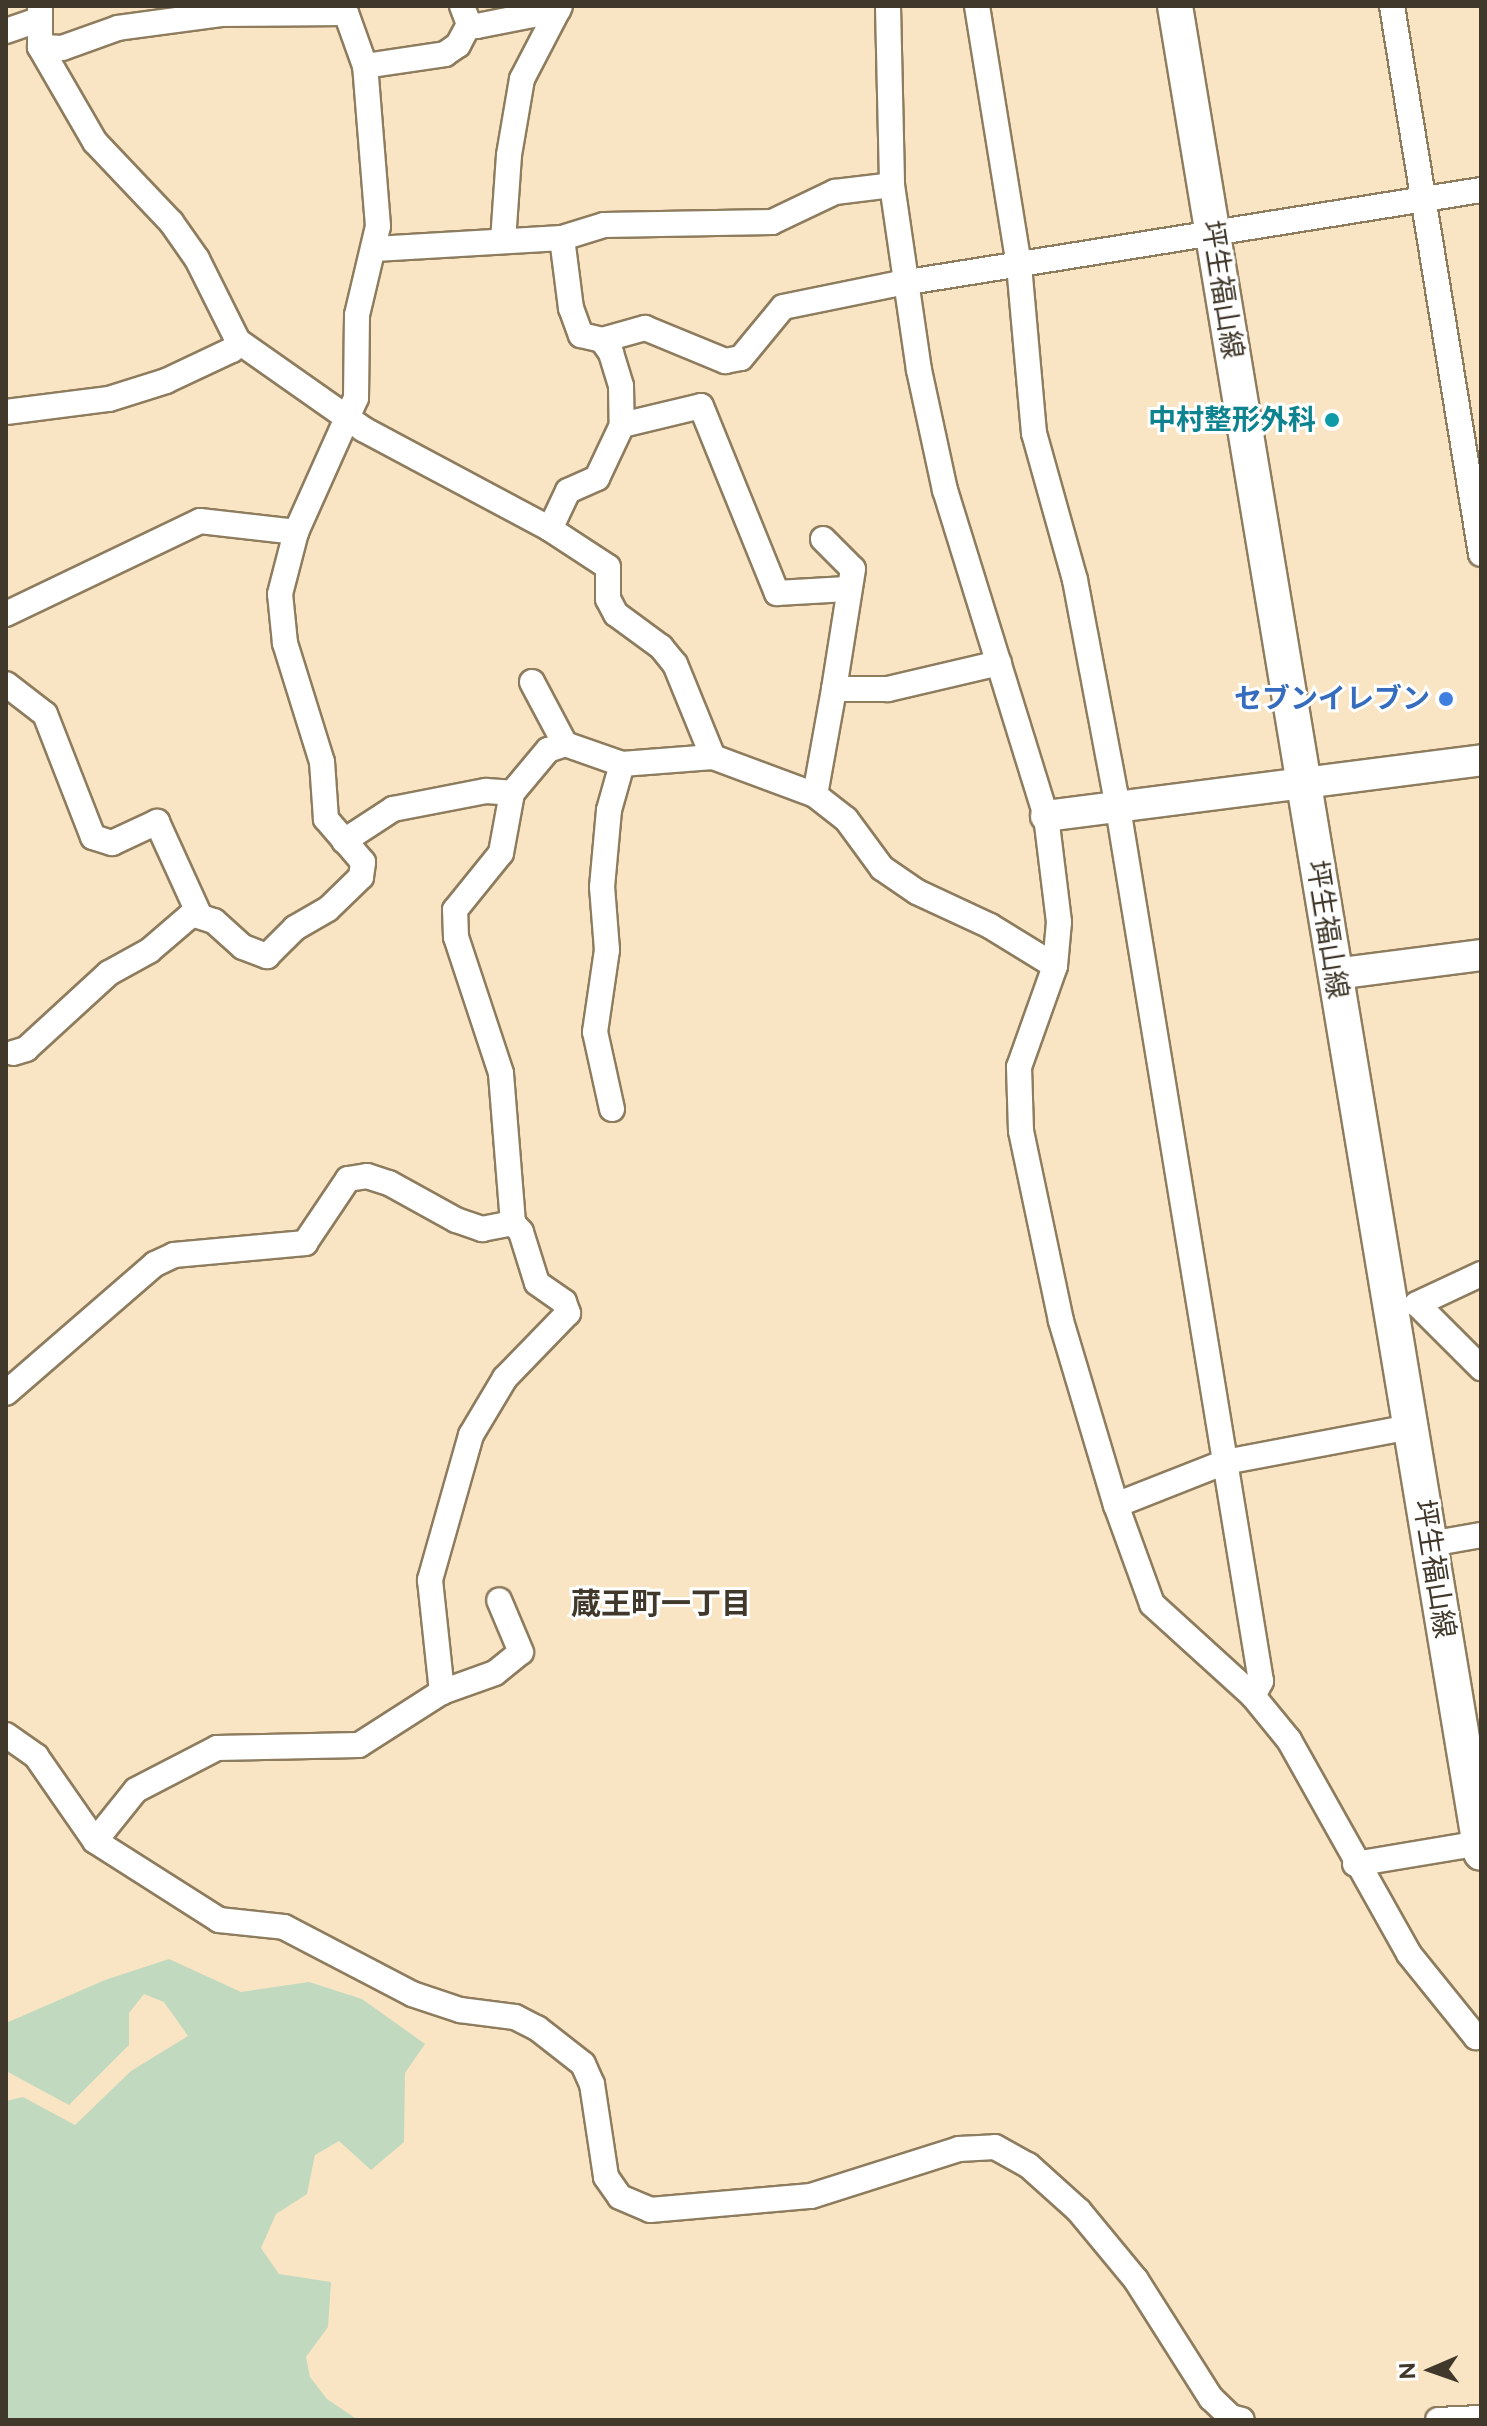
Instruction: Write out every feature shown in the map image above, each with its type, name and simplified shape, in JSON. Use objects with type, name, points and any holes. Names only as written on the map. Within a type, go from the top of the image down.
[{"type":"main road","name":"坪生福山線","points":[[1175,6],[1480,1847]]},
{"type":"street","points":[[888,6],[892,185],[945,490],[1046,816],[1059,922],[1055,966],[1019,1067],[1021,1131],[1061,1321],[1116,1505],[1152,1604],[1253,1696],[1289,1740],[1355,1864],[1409,1954],[1476,2037],[1481,2036]]},
{"type":"street","points":[[977,6],[1019,265],[1034,433],[1075,580],[1118,808],[1261,1681],[1253,1696]]},
{"type":"street","points":[[1392,6],[1481,554]]},
{"type":"street","points":[[365,66],[445,54],[458,45],[465,15],[559,8]]},
{"type":"street","points":[[503,241],[509,155],[522,79],[559,8]]},
{"type":"street","points":[[6,684],[45,714],[93,837],[112,843],[157,822],[199,914],[243,947],[267,956],[361,877],[363,862],[326,819],[316,731],[285,643],[280,594],[296,532],[356,398],[357,315],[378,226],[365,66],[346,13],[272,10],[221,14],[118,28],[62,48],[40,47]]},
{"type":"street","points":[[6,31],[39,13],[40,47],[95,142],[171,222],[197,259],[238,341],[349,419],[550,529],[608,567],[608,599],[616,614],[661,647],[675,664],[713,757]]},
{"type":"street","points":[[375,249],[562,238],[604,225],[772,222],[835,192],[892,185]]},
{"type":"street","points":[[562,238],[571,308],[581,335],[602,340],[645,328],[725,361],[741,358],[783,307],[1019,265],[1481,190]]},
{"type":"street","points":[[550,529],[568,491],[597,478],[622,425],[621,386],[602,340]]},
{"type":"street","points":[[6,412],[109,399],[166,381],[232,350],[238,341]]},
{"type":"street","points":[[622,425],[701,406],[777,593],[847,589]]},
{"type":"street","points":[[6,614],[200,521],[296,532]]},
{"type":"street","points":[[815,795],[834,689],[847,589],[853,569],[823,539]]},
{"type":"street","points":[[834,689],[888,689],[999,663]]},
{"type":"street","points":[[532,682],[565,744]]},
{"type":"street","points":[[442,1692],[430,1580],[471,1435],[505,1378],[538,1337],[568,1313],[564,1302],[537,1283],[521,1232],[513,1223],[501,1073],[456,937],[455,910],[501,853],[512,793],[548,750],[565,744],[622,764],[713,757],[815,795],[846,819],[882,868],[905,884],[990,926],[1055,966]]},
{"type":"street","points":[[1046,816],[1481,760]]},
{"type":"street","points":[[612,1109],[595,1032],[607,950],[602,887],[609,810],[622,764]]},
{"type":"street","points":[[344,841],[393,809],[486,791],[512,793]]},
{"type":"street","points":[[8,1055],[26,1049],[109,973],[199,914]]},
{"type":"street","points":[[1335,974],[1481,955]]},
{"type":"street","points":[[6,1393],[155,1264],[174,1255],[305,1243],[348,1179],[367,1176],[389,1183],[456,1220],[482,1229],[513,1223]]},
{"type":"street","points":[[1481,1274],[1417,1304],[1481,1368]]},
{"type":"street","points":[[1116,1505],[1225,1462],[1410,1427]]},
{"type":"street","points":[[1430,1544],[1481,1535]]},
{"type":"street","points":[[95,1841],[136,1790],[217,1748],[359,1745],[442,1692],[495,1673],[521,1652],[499,1600]]},
{"type":"street","points":[[6,1735],[36,1756],[95,1841],[219,1920],[284,1927],[412,1994],[460,2010],[515,2017],[537,2028],[583,2064],[592,2084],[606,2177],[620,2197],[650,2210],[811,2196],[928,2155],[995,2147],[1028,2165],[1079,2211],[1136,2280],[1211,2398],[1231,2417],[1242,2420]]},
{"type":"street","points":[[1355,1864],[1480,1847]]},
{"type":"street","points":[[1438,2420],[1481,2418]]},
{"type":"green space","points":[[169,1959],[241,1992],[309,1982],[362,1999],[425,2044],[405,2073],[404,2142],[371,2170],[339,2141],[315,2155],[307,2194],[276,2214],[261,2248],[279,2274],[331,2282],[328,2327],[306,2357],[310,2377],[327,2399],[358,2420],[6,2420],[6,2101],[23,2097],[75,2125],[131,2071],[188,2036],[164,2002],[144,1994],[129,2013],[129,2045],[69,2105],[6,2071],[6,2023],[105,1980]]},
{"type":"place","name":"中村整形外科","points":[[1332,420]]},
{"type":"place","name":"セブンイレブン","points":[[1446,699]]},
{"type":"district","name":"蔵王町一丁目","points":[[661,1604]]}]
